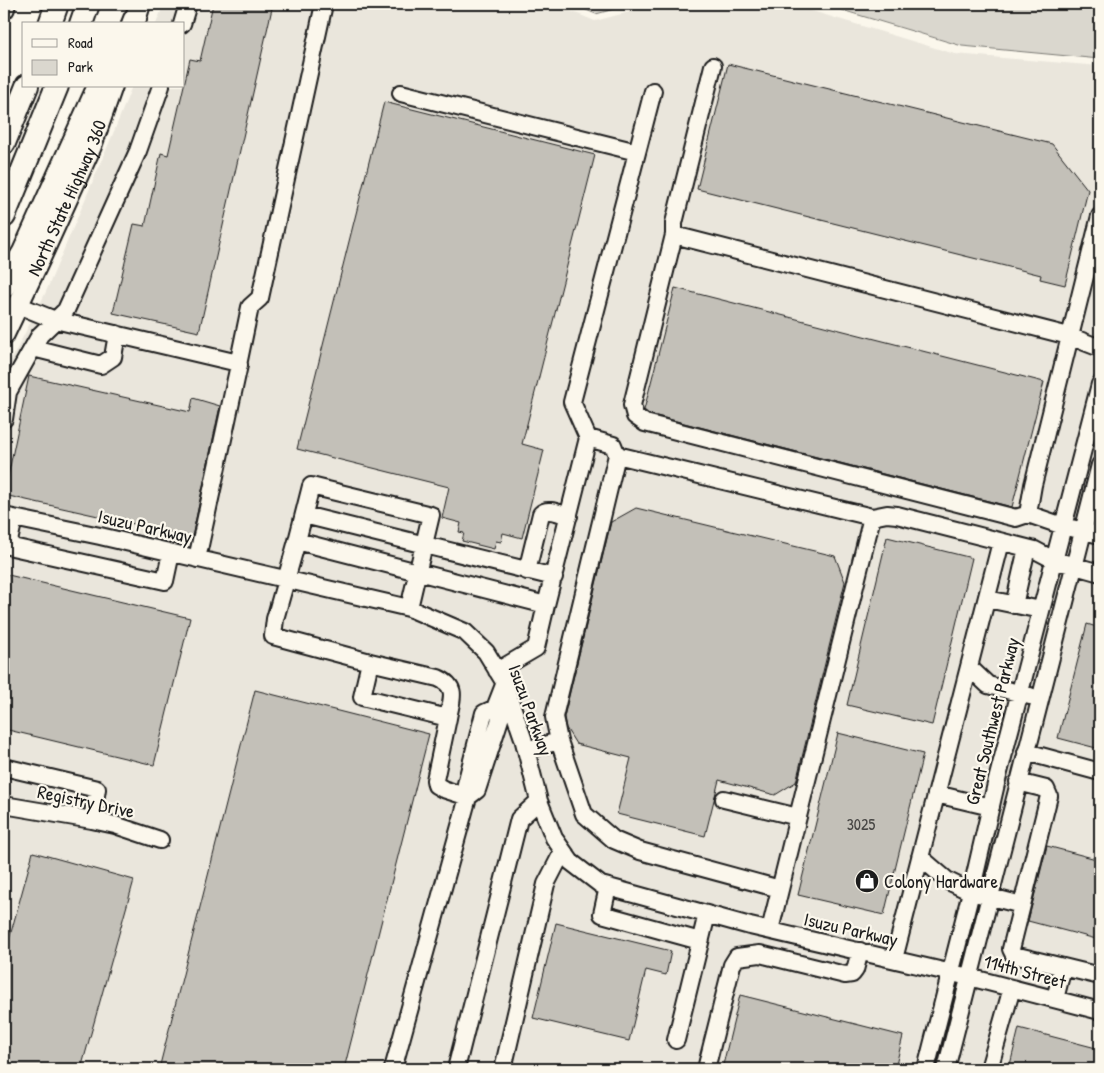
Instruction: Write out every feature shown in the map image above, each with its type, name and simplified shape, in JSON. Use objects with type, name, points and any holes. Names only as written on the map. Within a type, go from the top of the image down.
[{"type":"highway","points":[[51,22],[57,4]]},
{"type":"highway","points":[[82,22],[88,4]]},
{"type":"highway","points":[[4,143],[26,88]]},
{"type":"highway","points":[[4,216],[56,88]]},
{"type":"highway","points":[[4,286],[24,252],[98,88]]},
{"type":"main road","points":[[4,8],[5,4]]},
{"type":"main road","name":"North State Highway 360","points":[[4,334],[91,146],[111,88]]},
{"type":"street","points":[[183,22],[188,4]]},
{"type":"street","points":[[198,559],[250,307],[260,298],[324,4]]},
{"type":"street","points":[[713,66],[632,405],[635,416],[645,423],[1016,518],[1028,514],[1100,536]]},
{"type":"street","points":[[4,419],[8,392],[40,335],[66,310],[134,160],[160,88]]},
{"type":"street","points":[[393,1069],[468,798],[466,784],[484,713],[495,708],[501,678],[536,648],[588,438],[572,402],[653,91]]},
{"type":"street","points":[[401,93],[637,152]]},
{"type":"street","points":[[1028,514],[1033,485],[1100,216]]},
{"type":"street","points":[[674,235],[1069,336],[1100,348]]},
{"type":"street","points":[[18,305],[55,320],[238,364]]},
{"type":"street","points":[[33,348],[101,365],[113,357],[117,334]]},
{"type":"street","name":"Great Southwest Parkway","points":[[926,1069],[1041,610],[1100,384]]},
{"type":"street","points":[[588,438],[614,445],[617,455],[554,718],[559,741],[584,814],[614,840],[640,851],[780,889]]},
{"type":"street","points":[[617,455],[872,517],[887,514],[897,515],[1035,550],[1054,560],[1100,573]]},
{"type":"street","points":[[946,1069],[1100,465]]},
{"type":"street","points":[[409,608],[432,515],[311,486],[275,619],[273,636],[438,678],[447,682],[451,688],[452,695],[436,785],[443,790],[468,798]]},
{"type":"street","points":[[527,571],[541,514],[544,511],[548,511],[569,516]]},
{"type":"street","points":[[304,515],[554,577]]},
{"type":"street","points":[[9,517],[8,546],[165,582],[171,553]]},
{"type":"street","name":"Isuzu Parkway","points":[[9,517],[409,608],[465,632],[486,652],[501,678],[526,750],[539,801],[554,838],[571,862],[601,885],[775,932],[969,977]]},
{"type":"street","points":[[775,958],[775,932],[780,889],[872,517]]},
{"type":"street","points":[[297,541],[546,605]]},
{"type":"street","points":[[894,959],[1001,542]]},
{"type":"street","points":[[1014,605],[1027,548]]},
{"type":"street","points":[[987,599],[1041,610]]},
{"type":"street","points":[[370,662],[362,697],[448,718]]},
{"type":"street","points":[[969,667],[988,685],[1040,699]]},
{"type":"street","points":[[526,750],[559,741]]},
{"type":"street","points":[[1026,752],[1100,772]]},
{"type":"street","points":[[4,767],[97,789],[92,820]]},
{"type":"street","points":[[1018,782],[1046,789],[1049,796],[1010,949],[1014,955],[1100,976]]},
{"type":"street","points":[[936,794],[991,807]]},
{"type":"street","points":[[724,799],[798,817]]},
{"type":"street","points":[[456,1069],[519,819],[539,801]]},
{"type":"street","name":"Registry Drive","points":[[4,807],[92,820],[160,840]]},
{"type":"street","points":[[503,1069],[546,884],[563,851]]},
{"type":"street","points":[[920,857],[948,881],[971,892],[1022,905]]},
{"type":"street","points":[[608,887],[602,914],[700,941]]},
{"type":"street","points":[[676,1040],[707,914]]},
{"type":"street","points":[[706,1069],[732,965],[737,957],[748,954],[760,954],[845,975],[852,974],[855,970],[860,952]]},
{"type":"street","points":[[1054,1000],[1063,967]]},
{"type":"street","name":"114th Street","points":[[969,977],[1100,1011]]},
{"type":"street","points":[[989,1069],[1012,988]]},
{"type":"shaded area","points":[[164,4],[553,4],[595,21],[659,4],[789,4],[955,54],[1100,66],[1100,1069],[4,1069],[4,374],[45,294],[131,88],[185,88],[185,22],[157,22]]},
{"type":"green space","points":[[571,4],[632,4],[596,14]]},
{"type":"green space","points":[[822,4],[1100,4],[1100,59],[962,46]]},
{"type":"building","points":[[213,4],[273,4],[199,332],[113,313],[134,224],[145,226],[161,153],[168,155],[183,88],[185,88],[190,59],[200,61]]},
{"type":"building","points":[[728,64],[1052,144],[1088,190],[1065,285],[1040,279],[1041,275],[697,189]]},
{"type":"building","points":[[384,102],[595,155],[522,444],[544,450],[522,538],[503,533],[501,542],[496,541],[494,549],[462,541],[464,533],[459,532],[461,523],[442,518],[449,487],[297,449]]},
{"type":"building","points":[[675,288],[1044,382],[1012,507],[649,414],[644,410]]},
{"type":"building","points":[[29,376],[190,412],[193,398],[220,406],[192,537],[4,495]]},
{"type":"building","points":[[636,508],[835,556],[845,582],[796,782],[775,795],[719,780],[705,836],[617,814],[631,758],[576,744],[566,728],[564,717],[611,522]]},
{"type":"building","points":[[887,537],[972,558],[932,725],[847,705]]},
{"type":"building","points":[[4,574],[190,618],[154,765],[4,729]]},
{"type":"building","points":[[1087,624],[1100,628],[1100,749],[1058,738]]},
{"type":"building","points":[[255,690],[429,734],[344,1069],[159,1069]]},
{"type":"building","points":[[838,733],[923,754],[884,915],[798,895]]},
{"type":"building","points":[[1047,846],[1100,860],[1100,940],[1028,921]]},
{"type":"building","points":[[33,852],[134,880],[81,1069],[4,1069],[4,958]]},
{"type":"building","points":[[556,923],[671,951],[666,975],[646,970],[629,1041],[533,1018]]},
{"type":"building","points":[[740,995],[903,1036],[895,1069],[722,1069]]},
{"type":"building","points":[[1019,1028],[1100,1049],[1100,1069],[1009,1069]]},
{"type":"place","name":"Colony Hardware","points":[[867,881]]}]
